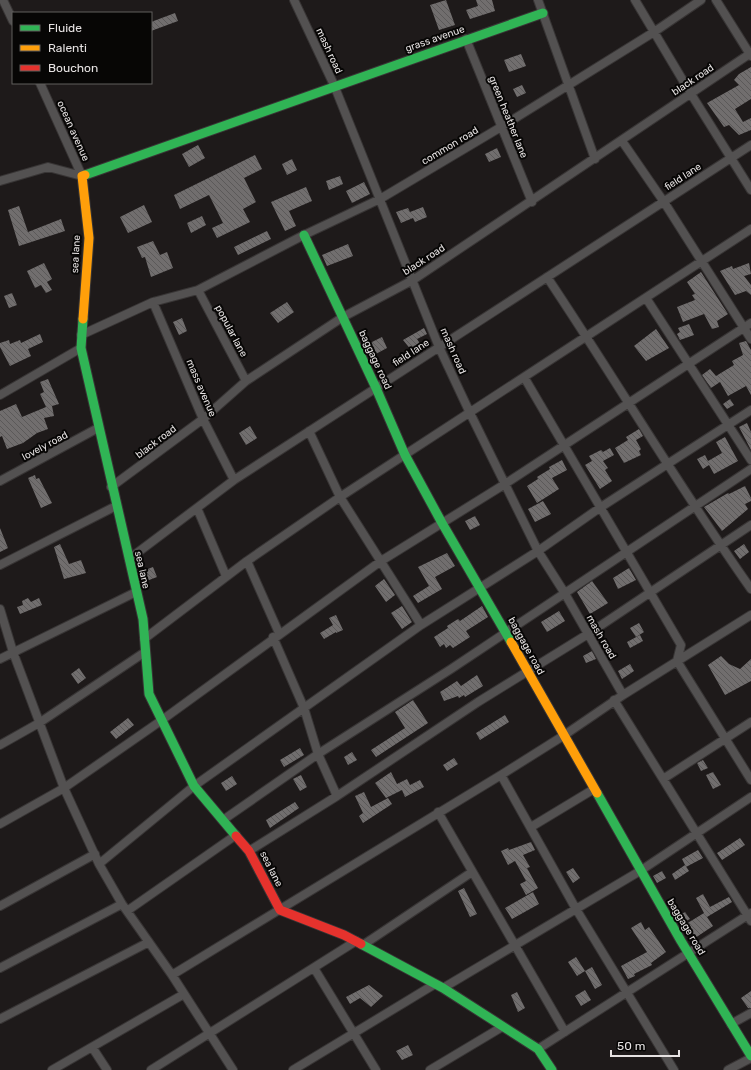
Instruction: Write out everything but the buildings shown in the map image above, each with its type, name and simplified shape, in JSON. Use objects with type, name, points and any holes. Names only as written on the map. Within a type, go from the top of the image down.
[{"type":"street","points":[[4,0],[12,19]]},
{"type":"street","name":"mash road","points":[[294,0],[334,85],[439,347],[470,413],[538,551],[564,592],[623,695]]},
{"type":"street","points":[[538,0],[595,159]]},
{"type":"street","points":[[635,0],[730,159],[751,190]]},
{"type":"street","name":"common road","points":[[81,335],[153,302],[198,290],[380,199],[501,127],[654,32],[701,0]]},
{"type":"street","points":[[716,0],[751,54]]},
{"type":"street","name":"grass avenue","points":[[334,85],[543,13]]},
{"type":"street","name":"green heather lane","points":[[466,39],[532,202]]},
{"type":"street","name":"black road","points":[[111,487],[203,419],[246,381],[343,317],[413,280],[532,202],[751,54]]},
{"type":"street","name":"ocean avenue","points":[[40,84],[82,176]]},
{"type":"street","points":[[82,176],[334,85]]},
{"type":"street","points":[[622,141],[664,202],[751,339]]},
{"type":"street","name":"field lane","points":[[128,560],[234,480],[751,145]]},
{"type":"street","name":"ocean avenue","points":[[0,181],[48,167],[82,176]]},
{"type":"street","name":"sea lane","points":[[82,176],[89,238],[81,348],[111,487],[143,619],[148,694],[194,786],[249,851],[280,910]]},
{"type":"street","points":[[144,638],[246,561],[340,497],[751,229]]},
{"type":"street","name":"baggage road","points":[[304,236],[376,388],[405,455],[442,523],[506,632],[563,736],[688,954],[751,1057]]},
{"type":"street","points":[[547,277],[587,336],[667,465],[751,589]]},
{"type":"street","name":"popular lane","points":[[198,290],[246,381]]},
{"type":"street","points":[[646,298],[751,460]]},
{"type":"street","name":"mass avenue","points":[[153,302],[203,419],[234,480]]},
{"type":"street","points":[[0,824],[64,788],[162,720],[276,635],[381,561],[505,484],[751,323]]},
{"type":"street","points":[[0,395],[81,348]]},
{"type":"street","points":[[524,377],[681,645],[677,661],[751,780]]},
{"type":"street","points":[[99,864],[194,786],[421,625],[538,551],[601,507],[667,465],[727,424],[751,410]]},
{"type":"street","name":"lovely road","points":[[0,481],[98,428]]},
{"type":"street","points":[[310,431],[340,497],[421,625]]},
{"type":"street","points":[[223,820],[318,754],[506,632],[626,550],[751,469]]},
{"type":"street","points":[[0,565],[116,506]]},
{"type":"street","points":[[197,508],[226,576]]},
{"type":"street","points":[[249,851],[588,634],[751,525]]},
{"type":"street","points":[[246,561],[304,708],[318,754],[337,796]]},
{"type":"street","points":[[0,659],[136,592]]},
{"type":"street","points":[[0,609],[13,652],[64,788],[99,864],[125,908],[172,974],[233,1070]]},
{"type":"street","points":[[172,974],[501,775],[563,736],[614,700],[751,615]]},
{"type":"street","points":[[0,745],[39,723],[145,652]]},
{"type":"street","points":[[538,1049],[688,954],[750,917],[662,779],[614,700]]},
{"type":"street","points":[[662,779],[751,722]]},
{"type":"street","points":[[501,775],[576,909],[628,992],[674,1070]]},
{"type":"street","points":[[531,827],[594,789]]},
{"type":"street","points":[[443,988],[640,871],[696,832],[751,797]]},
{"type":"street","points":[[438,812],[565,1032]]},
{"type":"street","points":[[0,968],[125,908],[236,835]]},
{"type":"street","points":[[0,906],[95,854]]},
{"type":"street","points":[[151,1070],[314,968],[359,943],[472,872]]},
{"type":"street","points":[[280,910],[359,943],[443,988],[538,1049],[552,1070]]},
{"type":"street","points":[[0,1019],[149,942]]},
{"type":"street","points":[[314,968],[376,1070]]},
{"type":"street","points":[[293,1070],[353,1032],[435,984]]},
{"type":"street","points":[[54,1069],[184,994]]},
{"type":"street","points":[[731,1024],[751,1013]]},
{"type":"street","points":[[430,1070],[502,1027]]},
{"type":"street","points":[[92,1047],[107,1070]]},
{"type":"street","points":[[728,1070],[751,1057]]},
{"type":"traffic: fast","points":[[85,175],[543,13]]},
{"type":"traffic: fast","points":[[304,235],[376,388],[405,455],[442,523],[511,642]]},
{"type":"traffic: fast","points":[[83,319],[81,348],[143,619],[149,694],[194,786],[236,836]]},
{"type":"traffic: fast","points":[[597,793],[681,941],[751,1056]]},
{"type":"traffic: fast","points":[[361,944],[443,988],[538,1049],[552,1070]]},
{"type":"traffic: slow","points":[[83,319],[89,238],[82,176],[85,175]]},
{"type":"traffic: slow","points":[[511,642],[597,793]]},
{"type":"traffic: jam","points":[[236,836],[249,851],[280,910],[344,935],[361,944]]}]
